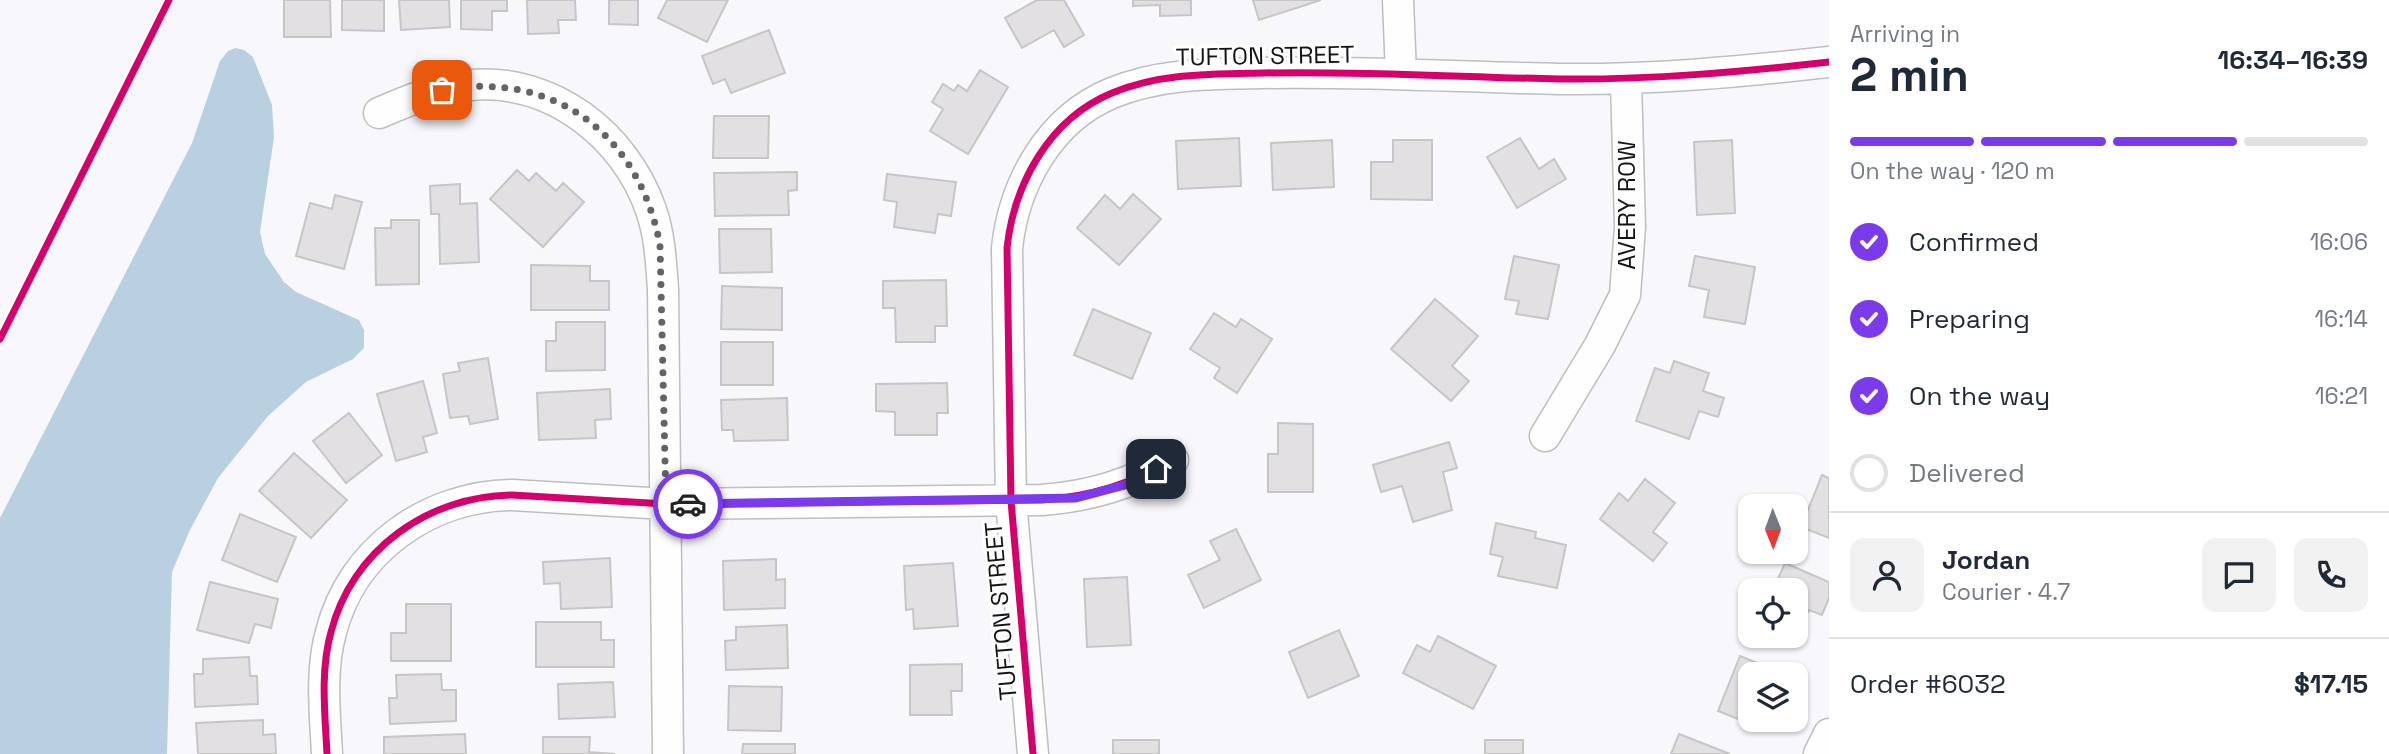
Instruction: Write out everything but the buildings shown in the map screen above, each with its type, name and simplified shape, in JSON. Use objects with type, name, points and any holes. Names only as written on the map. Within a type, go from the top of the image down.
[{"type":"street","points":[[1398,0],[1401,74]]},
{"type":"street","name":"TUFTON STREET","points":[[1033,754],[1010,500],[1007,248],[1010,223],[1022,187],[1050,140],[1087,107],[1109,94],[1156,79],[1275,73],[1626,80],[1829,62]]},
{"type":"street","name":"AVERY ROW","points":[[1545,436],[1600,345],[1625,295],[1630,228],[1626,80]]},
{"type":"street","points":[[379,113],[419,96],[470,85],[531,90],[589,121],[631,169],[651,210],[660,245],[668,754]]},
{"type":"street","points":[[327,754],[325,668],[331,632],[342,600],[365,562],[395,535],[452,503],[489,495],[666,504],[1076,498],[1104,492],[1140,479],[1173,460]]},
{"type":"street","points":[[1819,754],[1829,734]]},
{"type":"water","points":[[235,48],[244,50],[253,57],[272,105],[274,137],[260,232],[265,254],[284,282],[296,292],[359,320],[364,330],[364,348],[353,359],[306,382],[268,416],[218,478],[190,530],[172,572],[167,754],[0,754],[0,518],[192,143],[220,61],[228,51]]},
{"type":"cycle path","points":[[0,339],[169,0]]},
{"type":"cycle path","points":[[1033,754],[1011,501],[1007,248],[1011,224],[1027,178],[1038,156],[1070,119],[1090,104],[1130,86],[1205,74],[1337,73],[1593,79],[1694,75],[1829,62]]},
{"type":"cycle path","points":[[327,754],[325,662],[341,603],[356,576],[375,553],[398,533],[423,517],[451,505],[512,495],[666,504],[1042,500],[1110,488],[1173,460]]},
{"type":"way so far","points":[[442,90],[470,85],[494,85],[543,94],[589,121],[610,142],[642,187],[660,245],[666,504],[688,504]]},
{"type":"route","points":[[688,504],[1076,498],[1125,485],[1156,469]]}]
